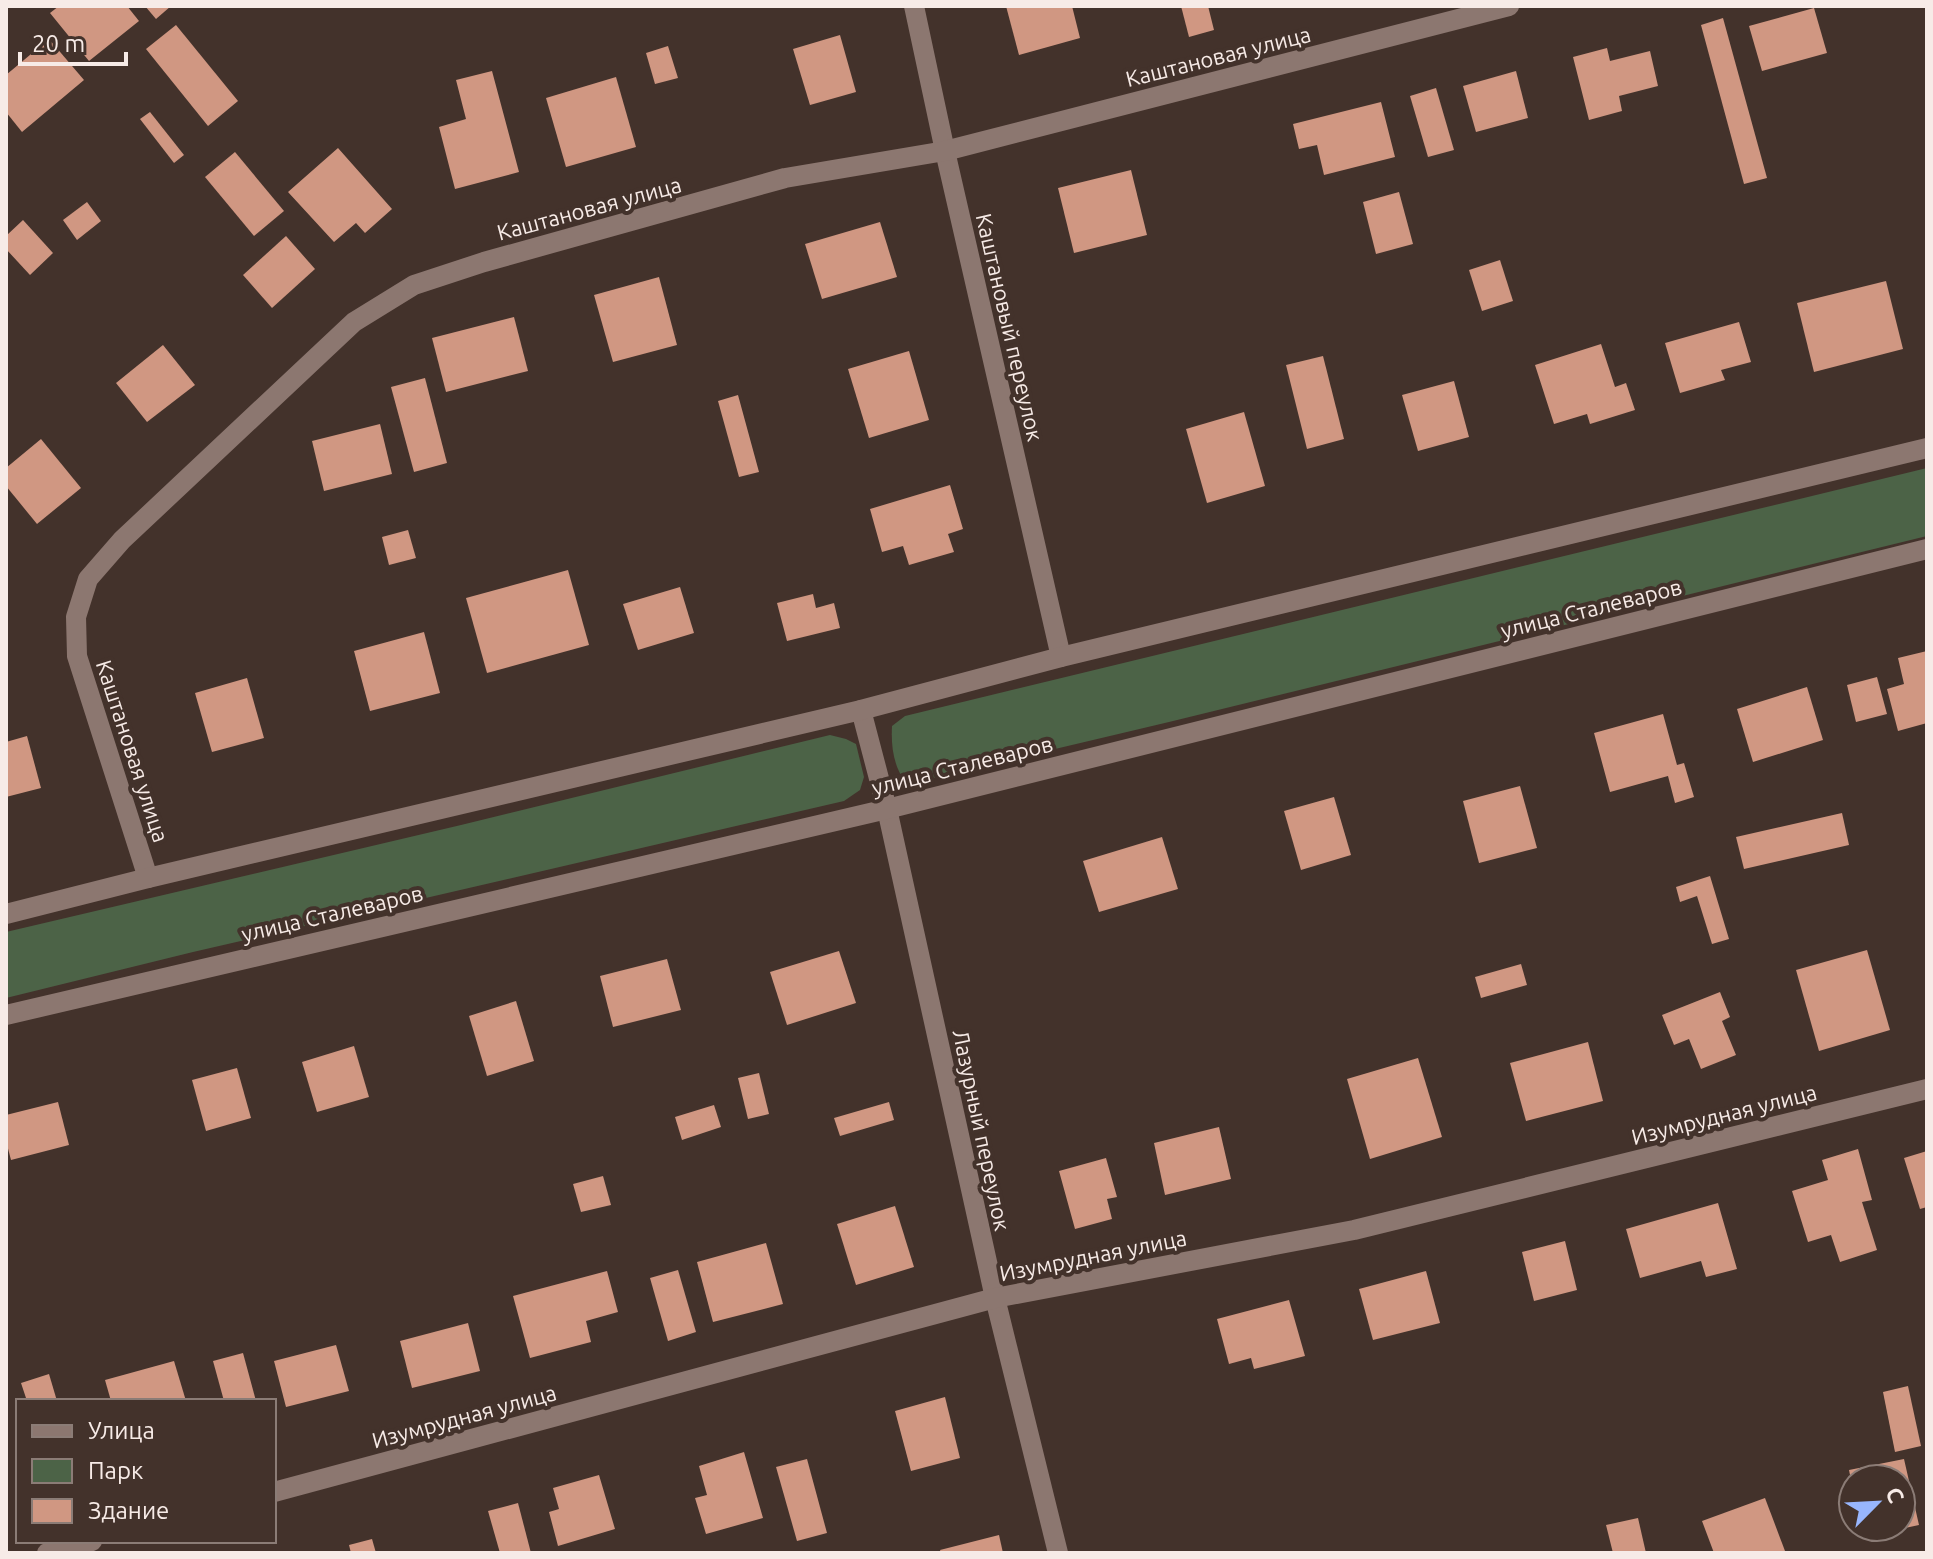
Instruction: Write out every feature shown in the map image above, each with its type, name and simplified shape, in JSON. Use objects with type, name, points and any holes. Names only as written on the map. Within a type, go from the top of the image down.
[{"type":"street","name":"Каштановый переулок","points":[[914,6],[1061,657]]},
{"type":"street","name":"Каштановая улица","points":[[148,878],[77,656],[76,617],[88,579],[122,540],[354,322],[414,285],[484,262],[785,178],[945,151],[1509,6]]},
{"type":"street","points":[[6,914],[861,710],[1061,657],[1927,448]]},
{"type":"street","name":"улица Сталеваров","points":[[6,1015],[887,809],[1927,549]]},
{"type":"street","name":"Лазурный переулок","points":[[861,710],[887,809],[995,1298],[1058,1553]]},
{"type":"street","name":"Изумрудная улица","points":[[276,1491],[995,1298],[1354,1230],[1927,1089]]},
{"type":"street","points":[[47,1553],[84,1543]]},
{"type":"green space","points":[[1927,468],[1927,536],[920,781],[904,780],[895,761],[892,726],[905,716]]},
{"type":"green space","points":[[830,735],[856,744],[864,777],[860,790],[844,801],[6,998],[6,932]]},
{"type":"building","points":[[59,6],[127,6],[139,21],[89,61],[50,13]]},
{"type":"building","points":[[145,6],[171,6],[156,19]]},
{"type":"building","points":[[1006,6],[1072,6],[1080,38],[1019,55]]},
{"type":"building","points":[[1181,6],[1208,6],[1214,30],[1189,37]]},
{"type":"building","points":[[1814,8],[1827,53],[1762,71],[1749,26]]},
{"type":"building","points":[[1723,18],[1767,178],[1744,184],[1701,25]]},
{"type":"building","points":[[176,25],[238,101],[208,126],[146,49]]},
{"type":"building","points":[[840,35],[856,92],[810,105],[793,49]]},
{"type":"building","points":[[49,39],[84,80],[22,132],[6,112],[6,75]]},
{"type":"building","points":[[668,46],[678,78],[655,84],[646,53]]},
{"type":"building","points":[[1607,48],[1610,61],[1650,51],[1658,86],[1619,96],[1622,111],[1589,120],[1573,57]]},
{"type":"building","points":[[492,71],[519,172],[455,189],[439,127],[466,119],[456,80]]},
{"type":"building","points":[[1516,71],[1528,118],[1476,132],[1463,86]]},
{"type":"building","points":[[616,77],[636,147],[566,167],[546,98]]},
{"type":"building","points":[[1436,88],[1454,150],[1428,157],[1410,96]]},
{"type":"building","points":[[1381,102],[1395,157],[1324,175],[1317,145],[1299,149],[1293,124]]},
{"type":"building","points":[[150,112],[184,155],[174,163],[140,119]]},
{"type":"building","points":[[338,148],[392,209],[365,233],[356,223],[334,242],[288,192]]},
{"type":"building","points":[[235,152],[284,211],[254,236],[205,177]]},
{"type":"building","points":[[1131,170],[1147,235],[1074,253],[1058,188]]},
{"type":"building","points":[[1399,192],[1413,244],[1376,254],[1363,202]]},
{"type":"building","points":[[87,202],[101,221],[77,240],[63,220]]},
{"type":"building","points":[[23,220],[53,253],[30,275],[6,249],[6,236]]},
{"type":"building","points":[[880,222],[897,277],[822,299],[805,244]]},
{"type":"building","points":[[286,236],[315,269],[272,308],[243,275]]},
{"type":"building","points":[[1500,260],[1513,301],[1482,311],[1469,270]]},
{"type":"building","points":[[659,277],[677,345],[613,362],[594,295]]},
{"type":"building","points":[[1886,281],[1903,349],[1814,372],[1797,303]]},
{"type":"building","points":[[514,317],[528,371],[446,392],[432,338]]},
{"type":"building","points":[[1739,322],[1751,362],[1721,370],[1725,380],[1680,393],[1665,343]]},
{"type":"building","points":[[1601,344],[1615,387],[1626,383],[1635,410],[1590,424],[1587,414],[1554,424],[1535,365]]},
{"type":"building","points":[[163,345],[195,385],[147,422],[116,383]]},
{"type":"building","points":[[909,351],[929,420],[869,438],[848,369]]},
{"type":"building","points":[[1323,356],[1344,439],[1307,449],[1286,365]]},
{"type":"building","points":[[425,378],[447,463],[414,472],[391,387]]},
{"type":"building","points":[[1454,381],[1469,437],[1418,451],[1402,395]]},
{"type":"building","points":[[738,395],[759,472],[739,477],[718,401]]},
{"type":"building","points":[[1244,412],[1265,486],[1207,503],[1186,429]]},
{"type":"building","points":[[380,424],[392,474],[324,491],[312,441]]},
{"type":"building","points":[[41,439],[81,488],[37,524],[6,486],[6,468]]},
{"type":"building","points":[[950,485],[963,529],[948,534],[954,552],[909,565],[903,546],[882,552],[870,509]]},
{"type":"building","points":[[408,530],[416,558],[389,565],[382,537]]},
{"type":"building","points":[[568,570],[589,645],[487,673],[466,598]]},
{"type":"building","points":[[680,587],[694,633],[638,650],[623,604]]},
{"type":"building","points":[[813,594],[816,608],[834,603],[840,628],[787,641],[777,603]]},
{"type":"building","points":[[424,632],[440,693],[370,711],[354,651]]},
{"type":"building","points":[[1927,651],[1927,723],[1898,731],[1887,689],[1904,684],[1898,658]]},
{"type":"building","points":[[1877,677],[1887,714],[1856,722],[1847,685]]},
{"type":"building","points":[[247,678],[264,738],[212,752],[195,693]]},
{"type":"building","points":[[1807,687],[1823,740],[1753,762],[1737,709]]},
{"type":"building","points":[[1663,714],[1677,765],[1684,763],[1694,797],[1675,803],[1668,776],[1610,792],[1594,733]]},
{"type":"building","points":[[27,736],[41,788],[6,797],[6,742]]},
{"type":"building","points":[[1520,786],[1537,848],[1479,863],[1463,801]]},
{"type":"building","points":[[1334,797],[1351,855],[1301,870],[1284,811]]},
{"type":"building","points":[[1842,813],[1849,845],[1744,869],[1736,837]]},
{"type":"building","points":[[1162,837],[1178,889],[1099,912],[1083,861]]},
{"type":"building","points":[[1710,876],[1729,939],[1712,944],[1697,896],[1680,902],[1676,887]]},
{"type":"building","points":[[1867,950],[1890,1030],[1819,1051],[1796,970]]},
{"type":"building","points":[[839,951],[856,1003],[787,1025],[770,972]]},
{"type":"building","points":[[667,959],[681,1010],[613,1027],[600,976]]},
{"type":"building","points":[[1521,964],[1527,985],[1481,998],[1475,977]]},
{"type":"building","points":[[1720,992],[1730,1017],[1722,1021],[1736,1055],[1701,1069],[1689,1039],[1674,1045],[1662,1015]]},
{"type":"building","points":[[516,1001],[534,1061],[487,1076],[469,1016]]},
{"type":"building","points":[[1588,1042],[1603,1101],[1526,1121],[1510,1063]]},
{"type":"building","points":[[354,1046],[369,1097],[317,1112],[302,1062]]},
{"type":"building","points":[[1418,1058],[1442,1137],[1370,1159],[1347,1079]]},
{"type":"building","points":[[237,1068],[251,1118],[206,1131],[192,1080]]},
{"type":"building","points":[[759,1073],[769,1114],[748,1119],[738,1078]]},
{"type":"building","points":[[58,1102],[69,1145],[11,1160],[6,1141],[6,1115]]},
{"type":"building","points":[[889,1102],[894,1120],[840,1136],[834,1118]]},
{"type":"building","points":[[714,1105],[721,1127],[682,1140],[675,1117]]},
{"type":"building","points":[[1219,1127],[1231,1179],[1165,1195],[1154,1143]]},
{"type":"building","points":[[1858,1149],[1872,1200],[1862,1202],[1877,1250],[1840,1262],[1831,1235],[1808,1242],[1792,1191],[1828,1180],[1822,1160]]},
{"type":"building","points":[[1927,1151],[1927,1207],[1920,1209],[1904,1158]]},
{"type":"building","points":[[1106,1158],[1117,1197],[1107,1199],[1112,1219],[1075,1229],[1059,1171]]},
{"type":"building","points":[[603,1176],[611,1205],[581,1212],[573,1184]]},
{"type":"building","points":[[1718,1203],[1737,1269],[1706,1277],[1701,1261],[1640,1278],[1626,1229]]},
{"type":"building","points":[[895,1206],[914,1267],[856,1285],[837,1224]]},
{"type":"building","points":[[1565,1241],[1577,1290],[1534,1301],[1522,1252]]},
{"type":"building","points":[[766,1243],[783,1304],[713,1322],[697,1262]]},
{"type":"building","points":[[678,1270],[696,1332],[668,1341],[650,1278]]},
{"type":"building","points":[[607,1271],[618,1312],[586,1321],[591,1342],[530,1358],[513,1296]]},
{"type":"building","points":[[1426,1271],[1440,1323],[1373,1340],[1359,1289]]},
{"type":"building","points":[[1289,1300],[1305,1356],[1254,1369],[1251,1358],[1229,1364],[1217,1319]]},
{"type":"building","points":[[468,1323],[480,1371],[412,1388],[400,1341]]},
{"type":"building","points":[[336,1345],[349,1391],[286,1407],[274,1361]]},
{"type":"building","points":[[243,1353],[255,1399],[223,1399],[213,1361]]},
{"type":"building","points":[[174,1361],[185,1399],[110,1399],[105,1380]]},
{"type":"building","points":[[49,1374],[56,1399],[26,1399],[21,1383]]},
{"type":"building","points":[[1908,1386],[1921,1446],[1895,1452],[1883,1392]]},
{"type":"building","points":[[945,1397],[960,1458],[911,1471],[895,1411]]},
{"type":"building","points":[[744,1452],[763,1518],[706,1534],[695,1498],[707,1495],[699,1466]]},
{"type":"building","points":[[807,1459],[827,1533],[797,1541],[776,1467]]},
{"type":"building","points":[[1904,1459],[1905,1463],[1884,1463]]},
{"type":"building","points":[[599,1475],[615,1529],[558,1546],[549,1512],[559,1509],[553,1488]]},
{"type":"building","points":[[1765,1498],[1785,1551],[1714,1553],[1702,1521]]},
{"type":"building","points":[[518,1503],[531,1553],[500,1553],[488,1511]]},
{"type":"building","points":[[1638,1518],[1646,1553],[1613,1553],[1606,1525]]},
{"type":"building","points":[[999,1535],[1003,1553],[941,1553],[940,1550]]},
{"type":"building","points":[[372,1539],[376,1553],[351,1553],[349,1545]]}]
